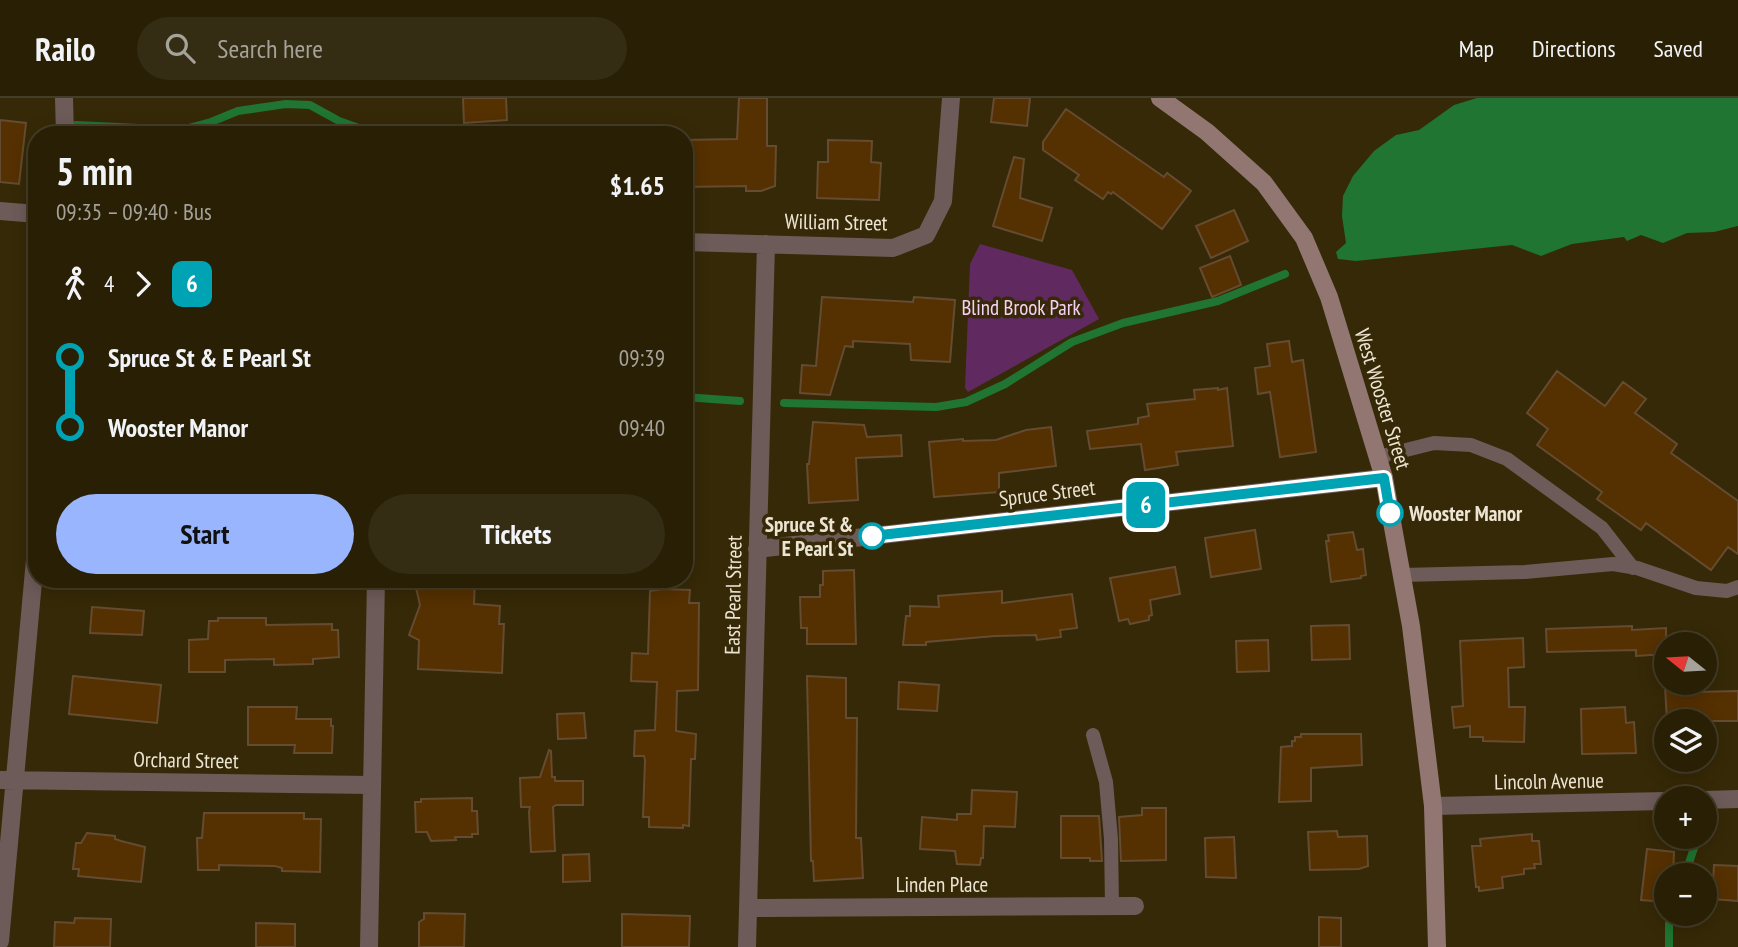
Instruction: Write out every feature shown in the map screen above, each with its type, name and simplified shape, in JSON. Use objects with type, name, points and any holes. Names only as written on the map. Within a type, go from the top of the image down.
[{"type":"street","points":[[64,98],[65,126]]},
{"type":"street","name":"William Street","points":[[693,243],[893,248],[926,235],[943,201],[951,98]]},
{"type":"street","name":"West Wooster Street","points":[[1160,98],[1207,132],[1265,183],[1304,238],[1329,297],[1384,478],[1411,626],[1433,806],[1437,947]]},
{"type":"street","points":[[0,211],[28,213]]},
{"type":"street","name":"East Pearl Street","points":[[747,947],[766,244]]},
{"type":"street","name":"Spruce Street","points":[[757,549],[1384,478]]},
{"type":"street","points":[[0,941],[8,780],[31,588]]},
{"type":"street","points":[[369,947],[376,588]]},
{"type":"street","name":"Orchard Street","points":[[8,780],[371,785]]},
{"type":"street","points":[[1717,800],[1738,799]]},
{"type":"street","name":"Lincoln Avenue","points":[[1433,806],[1654,801]]},
{"type":"street","name":"Linden Place","points":[[748,908],[1135,906]]},
{"type":"lane","points":[[1378,457],[1434,443],[1471,444],[1507,458],[1602,528],[1633,568]]},
{"type":"lane","points":[[1402,575],[1525,572],[1613,564],[1696,588],[1727,591],[1738,587]]},
{"type":"lane","points":[[1093,736],[1106,782],[1111,839],[1112,906]]},
{"type":"green space","name":"Blind Brook Park","points":[[980,244],[1072,270],[1099,319],[968,392],[965,388],[970,264]]},
{"type":"shaded area","points":[[1477,98],[1738,98],[1738,226],[1714,232],[1687,233],[1663,243],[1641,235],[1627,241],[1624,237],[1572,244],[1541,256],[1512,245],[1356,261],[1338,259],[1336,252],[1346,243],[1342,216],[1343,196],[1353,176],[1374,151],[1396,135],[1419,130],[1454,105]]},
{"type":"building","points":[[463,98],[506,98],[507,120],[464,123]]},
{"type":"building","points":[[739,98],[767,98],[767,146],[776,146],[775,186],[761,191],[746,191],[746,186],[693,187],[693,140],[737,139]]},
{"type":"building","points":[[994,98],[1030,98],[1027,126],[991,122]]},
{"type":"building","points":[[1066,109],[1164,177],[1167,173],[1191,191],[1162,229],[1113,192],[1108,192],[1103,199],[1075,180],[1079,175],[1043,150],[1043,142]]},
{"type":"building","points":[[0,120],[26,123],[19,184],[0,182]]},
{"type":"building","points":[[828,140],[872,141],[871,162],[881,163],[879,200],[817,198],[818,162],[828,162]]},
{"type":"building","points":[[1014,157],[1024,159],[1020,198],[1052,208],[1042,241],[993,226]]},
{"type":"building","points":[[1234,210],[1248,241],[1211,258],[1196,226]]},
{"type":"building","points":[[1230,256],[1241,285],[1212,297],[1200,268]]},
{"type":"building","points":[[822,297],[913,302],[914,297],[955,300],[950,362],[911,360],[910,344],[853,341],[853,347],[845,346],[830,395],[800,393],[802,365],[816,366]]},
{"type":"building","points":[[1289,341],[1292,362],[1303,360],[1316,452],[1280,457],[1270,392],[1258,394],[1255,368],[1270,366],[1267,344]]},
{"type":"building","points":[[1557,371],[1605,406],[1623,382],[1646,399],[1635,413],[1677,444],[1671,453],[1738,501],[1738,554],[1728,547],[1711,570],[1646,523],[1641,530],[1597,499],[1602,492],[1537,445],[1548,429],[1527,413]]},
{"type":"building","points":[[1227,388],[1233,446],[1176,452],[1178,465],[1145,470],[1141,444],[1090,449],[1087,431],[1138,424],[1138,418],[1149,416],[1147,404],[1195,399],[1194,390]]},
{"type":"building","points":[[813,422],[864,425],[867,437],[901,435],[902,456],[856,458],[858,500],[809,503],[807,464]]},
{"type":"building","points":[[1051,427],[1056,466],[999,473],[999,492],[934,497],[929,442],[996,440],[1026,430]]},
{"type":"building","points":[[1255,530],[1261,569],[1211,577],[1205,538]]},
{"type":"building","points":[[1353,532],[1357,550],[1363,549],[1366,575],[1331,582],[1326,541],[1329,541],[1328,535]]},
{"type":"building","points":[[1175,567],[1180,594],[1150,600],[1152,615],[1149,620],[1130,624],[1128,619],[1119,621],[1110,578]]},
{"type":"building","points":[[854,570],[856,644],[807,644],[807,628],[801,628],[800,597],[820,597],[823,571]]},
{"type":"building","points":[[416,588],[475,588],[474,604],[500,606],[499,624],[504,624],[502,673],[418,669],[419,640],[409,635],[420,605]]},
{"type":"building","points":[[690,590],[689,603],[699,603],[698,690],[677,691],[676,731],[696,734],[695,759],[691,759],[689,826],[683,825],[683,828],[649,827],[649,817],[643,817],[645,760],[644,756],[634,756],[635,731],[655,730],[657,682],[631,681],[632,653],[648,654],[650,591]]},
{"type":"building","points":[[1002,591],[1002,603],[1072,594],[1077,628],[1060,630],[1061,637],[1037,640],[1036,635],[995,636],[926,642],[926,645],[903,645],[906,616],[910,616],[910,606],[939,607],[938,596]]},
{"type":"building","points":[[92,607],[144,611],[142,635],[90,633]]},
{"type":"building","points":[[218,618],[266,618],[266,625],[332,624],[332,630],[338,630],[339,657],[313,659],[313,664],[274,665],[274,659],[225,660],[225,672],[189,672],[189,640],[208,639],[209,621],[218,621]]},
{"type":"building","points":[[1349,625],[1350,659],[1312,660],[1311,626]]},
{"type":"building","points":[[1632,626],[1632,630],[1666,628],[1666,632],[1654,632],[1654,655],[1636,656],[1636,650],[1547,652],[1546,629]]},
{"type":"building","points":[[1523,638],[1524,667],[1508,668],[1509,707],[1525,707],[1524,742],[1483,741],[1483,737],[1470,737],[1470,726],[1454,728],[1452,707],[1463,706],[1460,641]]},
{"type":"building","points":[[1268,640],[1269,671],[1237,672],[1236,641]]},
{"type":"building","points":[[73,676],[161,685],[157,723],[69,714]]},
{"type":"building","points":[[807,676],[846,678],[846,718],[857,718],[856,838],[861,838],[863,878],[814,881],[811,861]]},
{"type":"building","points":[[899,682],[939,685],[937,711],[898,709]]},
{"type":"building","points":[[1738,691],[1738,721],[1717,721],[1717,709],[1666,709],[1665,695],[1717,695],[1717,692]]},
{"type":"building","points":[[248,707],[297,707],[296,719],[331,719],[332,753],[294,753],[295,745],[248,745]]},
{"type":"building","points":[[1625,707],[1626,723],[1634,722],[1636,753],[1582,754],[1581,709]]},
{"type":"building","points":[[584,713],[586,738],[558,739],[557,714]]},
{"type":"building","points":[[1301,734],[1361,734],[1362,765],[1311,768],[1311,801],[1279,802],[1281,747],[1292,746],[1295,737],[1301,737]]},
{"type":"building","points":[[549,750],[552,777],[555,777],[555,781],[583,781],[583,805],[553,807],[555,851],[531,852],[530,807],[521,807],[520,778],[540,777]]},
{"type":"building","points":[[972,790],[1017,792],[1015,827],[984,826],[983,858],[980,865],[957,864],[955,851],[920,849],[922,817],[957,820],[957,814],[971,814]]},
{"type":"building","points":[[472,798],[472,811],[477,811],[478,834],[472,834],[472,837],[455,837],[456,840],[431,841],[427,832],[416,832],[415,802],[421,802],[421,799]]},
{"type":"building","points":[[1142,808],[1166,808],[1166,860],[1121,861],[1119,817],[1142,815]]},
{"type":"building","points":[[204,813],[304,813],[304,819],[321,819],[320,872],[282,871],[282,868],[275,866],[219,865],[219,870],[198,870],[197,838],[202,838]]},
{"type":"building","points":[[1061,816],[1099,816],[1102,861],[1090,861],[1090,858],[1061,858]]},
{"type":"building","points":[[1337,831],[1338,837],[1367,836],[1368,866],[1359,869],[1310,870],[1308,832]]},
{"type":"building","points":[[87,833],[115,836],[115,839],[145,847],[141,882],[78,876],[79,869],[73,869],[76,843],[81,843]]},
{"type":"building","points":[[1532,834],[1532,841],[1539,841],[1541,864],[1534,864],[1535,868],[1524,869],[1524,874],[1502,877],[1503,888],[1479,891],[1479,887],[1476,887],[1472,846],[1481,846],[1480,839]]},
{"type":"building","points":[[1234,837],[1236,878],[1206,877],[1205,838]]},
{"type":"building","points":[[1647,849],[1674,852],[1674,863],[1654,863],[1654,901],[1641,900]]},
{"type":"building","points":[[589,854],[590,881],[563,882],[563,855]]},
{"type":"building","points":[[1717,865],[1738,866],[1738,901],[1717,899]]},
{"type":"building","points":[[424,913],[465,914],[464,947],[419,947],[419,922],[424,919]]},
{"type":"building","points":[[622,914],[690,916],[689,947],[622,947]]},
{"type":"building","points":[[1319,917],[1341,918],[1341,947],[1319,947]]},
{"type":"building","points":[[75,918],[111,919],[110,947],[54,947],[55,922],[74,923]]},
{"type":"building","points":[[256,923],[295,924],[295,947],[256,947]]},
{"type":"waterway","points":[[196,126],[238,111],[286,104],[310,105],[353,126]]},
{"type":"waterway","points":[[76,125],[97,126]]},
{"type":"waterway","points":[[784,403],[936,407],[966,402],[1005,384],[1072,342],[1123,323],[1218,301],[1285,274]]},
{"type":"waterway","points":[[693,398],[740,401]]},
{"type":"waterway","points":[[1689,863],[1694,849]]},
{"type":"waterway","points":[[1669,926],[1669,947]]},
{"type":"bus line","name":"6","points":[[872,536],[1384,478],[1390,513]]},
{"type":"place","name":"Wooster Manor","points":[[1390,513]]},
{"type":"place","name":"Spruce St & E Pearl St","points":[[872,536]]}]
